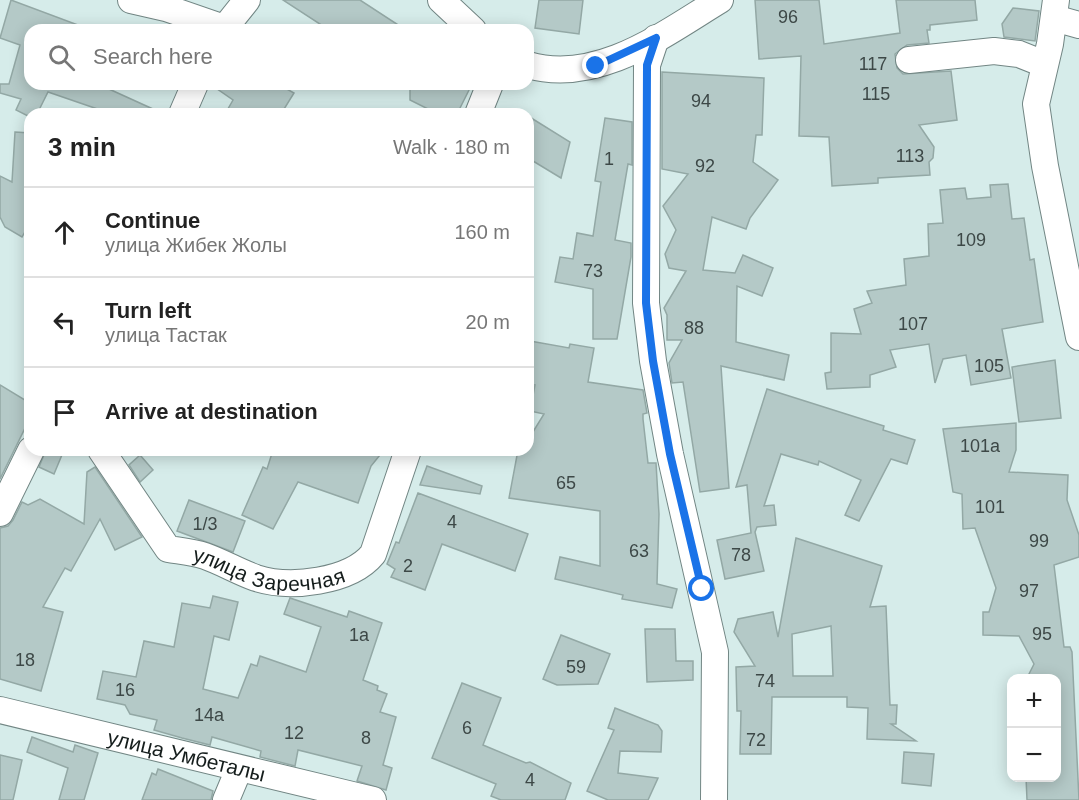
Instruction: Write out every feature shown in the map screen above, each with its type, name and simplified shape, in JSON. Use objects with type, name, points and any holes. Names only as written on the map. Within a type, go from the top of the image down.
[{"type":"street","points":[[131,0],[166,8],[209,24]]},
{"type":"street","points":[[227,24],[248,0]]},
{"type":"street","points":[[441,0],[467,24]]},
{"type":"street","points":[[534,66],[561,68],[596,66],[656,38],[720,0]]},
{"type":"street","points":[[1079,25],[1055,9],[1036,104],[1045,166],[1079,337]]},
{"type":"street","points":[[656,38],[647,65],[646,303],[653,361],[670,454],[715,652],[714,800]]},
{"type":"street","points":[[909,60],[994,51],[1019,54],[1044,64]]},
{"type":"street","points":[[185,108],[192,90]]},
{"type":"street","points":[[480,108],[488,90]]},
{"type":"street","points":[[0,513],[28,456]]},
{"type":"street","name":"улица Заречная","points":[[105,456],[168,549],[203,555],[258,578],[297,582],[339,576],[363,566],[373,554],[406,456]]},
{"type":"street","name":"улица Умбеталы","points":[[0,710],[373,800]]},
{"type":"street","points":[[226,800],[239,769]]},
{"type":"building","points":[[11,0],[75,24],[24,24],[24,90],[111,90],[151,108],[95,108],[48,92],[40,108],[24,108],[24,114],[16,110],[21,99],[0,93],[0,84],[9,84],[20,45],[0,38]]},
{"type":"building","points":[[283,0],[360,0],[397,24],[320,24]]},
{"type":"building","points":[[539,0],[583,0],[579,34],[535,28]]},
{"type":"building","points":[[755,0],[819,0],[824,44],[900,33],[896,0],[975,0],[977,20],[930,25],[930,30],[927,30],[929,43],[907,45],[895,54],[897,68],[903,74],[951,71],[957,120],[919,125],[934,147],[933,158],[929,162],[930,175],[878,178],[878,183],[832,186],[829,137],[799,136],[801,56],[759,59]]},
{"type":"building","points":[[1013,8],[1039,11],[1035,41],[1004,37],[1002,24]]},
{"type":"building","points":[[662,72],[764,78],[762,135],[756,135],[753,162],[778,180],[750,218],[746,229],[712,217],[703,270],[735,273],[743,255],[773,268],[762,296],[737,286],[736,342],[789,355],[784,380],[721,366],[729,488],[700,492],[683,382],[672,383],[669,363],[682,340],[667,340],[667,315],[664,308],[686,271],[669,268],[665,254],[676,230],[663,206],[688,174],[662,169]]},
{"type":"building","points":[[219,90],[289,90],[294,93],[285,108],[228,108],[233,100]]},
{"type":"building","points":[[410,90],[469,90],[460,108],[426,108],[410,100]]},
{"type":"building","points":[[605,118],[632,122],[632,165],[628,164],[615,240],[631,243],[631,257],[617,339],[593,339],[593,289],[555,282],[560,257],[573,259],[577,233],[593,236],[601,182],[595,181]]},
{"type":"building","points":[[534,120],[570,142],[561,178],[534,162]]},
{"type":"building","points":[[15,132],[24,133],[24,234],[22,237],[5,227],[0,217],[0,176],[12,182]]},
{"type":"building","points":[[1008,184],[1012,219],[1024,218],[1030,260],[1034,259],[1043,322],[1002,329],[1011,378],[971,385],[966,355],[943,359],[935,383],[929,344],[890,350],[896,367],[870,375],[870,387],[827,389],[825,373],[831,372],[831,333],[861,334],[854,309],[872,303],[867,291],[906,285],[904,259],[929,256],[928,224],[943,223],[940,190],[965,188],[967,199],[991,197],[990,185]]},
{"type":"building","points":[[534,342],[569,348],[570,344],[594,348],[588,382],[643,390],[647,413],[643,414],[643,419],[648,463],[656,463],[659,514],[657,584],[677,589],[672,608],[622,599],[623,595],[555,579],[560,557],[600,566],[600,511],[509,498],[517,456],[534,456],[534,430],[544,414],[534,412]]},
{"type":"building","points":[[1055,360],[1061,418],[1019,422],[1012,367]]},
{"type":"building","points":[[0,385],[24,399],[24,430],[0,479]]},
{"type":"building","points":[[767,389],[884,426],[883,430],[915,440],[907,464],[891,459],[859,521],[845,515],[861,480],[819,461],[818,465],[781,454],[764,506],[774,505],[776,525],[757,527],[755,532],[764,571],[725,579],[717,540],[751,533],[747,485],[736,487]]},
{"type":"building","points":[[1016,423],[1016,450],[1009,472],[1068,475],[1067,500],[1079,535],[1079,557],[1054,565],[1064,647],[1070,647],[1072,652],[1079,800],[1027,800],[1026,782],[1061,782],[1061,674],[1029,674],[1034,664],[1019,636],[983,635],[983,612],[989,612],[996,588],[975,528],[963,529],[962,494],[953,492],[943,429]]},
{"type":"building","points":[[44,456],[62,456],[54,474],[39,467]]},
{"type":"building","points":[[141,456],[153,470],[140,482],[129,465]]},
{"type":"building","points":[[271,456],[379,456],[371,466],[358,503],[298,482],[273,529],[242,515],[263,467],[267,469]]},
{"type":"building","points":[[427,466],[482,486],[480,494],[420,485]]},
{"type":"building","points":[[95,467],[142,537],[115,550],[100,519],[71,571],[65,568],[43,607],[63,612],[41,691],[0,679],[0,528],[8,526],[22,502],[28,505],[40,499],[84,524],[87,472]]},
{"type":"building","points":[[418,493],[528,534],[515,571],[442,544],[425,590],[391,577],[395,569],[387,564],[396,542],[399,543]]},
{"type":"building","points":[[189,500],[245,521],[233,552],[177,531]]},
{"type":"building","points":[[796,538],[882,566],[870,607],[886,606],[890,705],[897,705],[896,724],[891,724],[916,741],[867,739],[868,708],[847,707],[847,697],[772,697],[771,754],[740,754],[741,711],[737,711],[736,667],[755,666],[734,632],[738,619],[773,612],[778,637]],"holes":[[[831,626],[833,676],[793,676],[792,634]]]},
{"type":"building","points":[[213,596],[238,602],[229,640],[214,636],[203,689],[238,698],[251,664],[257,666],[260,656],[306,672],[321,627],[284,614],[290,598],[347,617],[349,611],[382,623],[363,680],[378,686],[377,690],[387,694],[380,712],[396,717],[383,765],[392,768],[386,790],[357,781],[362,766],[298,750],[295,766],[260,757],[261,751],[212,737],[210,745],[182,738],[154,730],[157,720],[130,714],[125,705],[97,699],[103,671],[136,677],[144,641],[174,647],[182,603],[210,608]]},
{"type":"building","points":[[645,629],[675,629],[676,661],[693,661],[693,680],[647,682]]},
{"type":"building","points":[[561,635],[610,654],[598,684],[557,685],[543,679]]},
{"type":"building","points":[[462,683],[501,698],[483,745],[526,763],[530,762],[571,783],[565,800],[501,800],[491,796],[496,784],[432,758]]},
{"type":"building","points":[[615,708],[658,725],[662,731],[661,752],[620,751],[618,773],[658,778],[648,800],[608,800],[587,791],[614,730],[608,728]]},
{"type":"building","points":[[32,737],[73,752],[75,745],[98,753],[84,800],[59,800],[68,768],[27,752]]},
{"type":"building","points":[[904,752],[934,754],[931,786],[902,783]]},
{"type":"building","points":[[0,755],[22,760],[13,800],[0,800]]},
{"type":"building","points":[[158,769],[213,791],[211,800],[142,800],[152,773],[156,775]]},
{"type":"route","points":[[596,66],[656,38],[647,65],[646,303],[653,361],[670,454],[702,589]]}]
